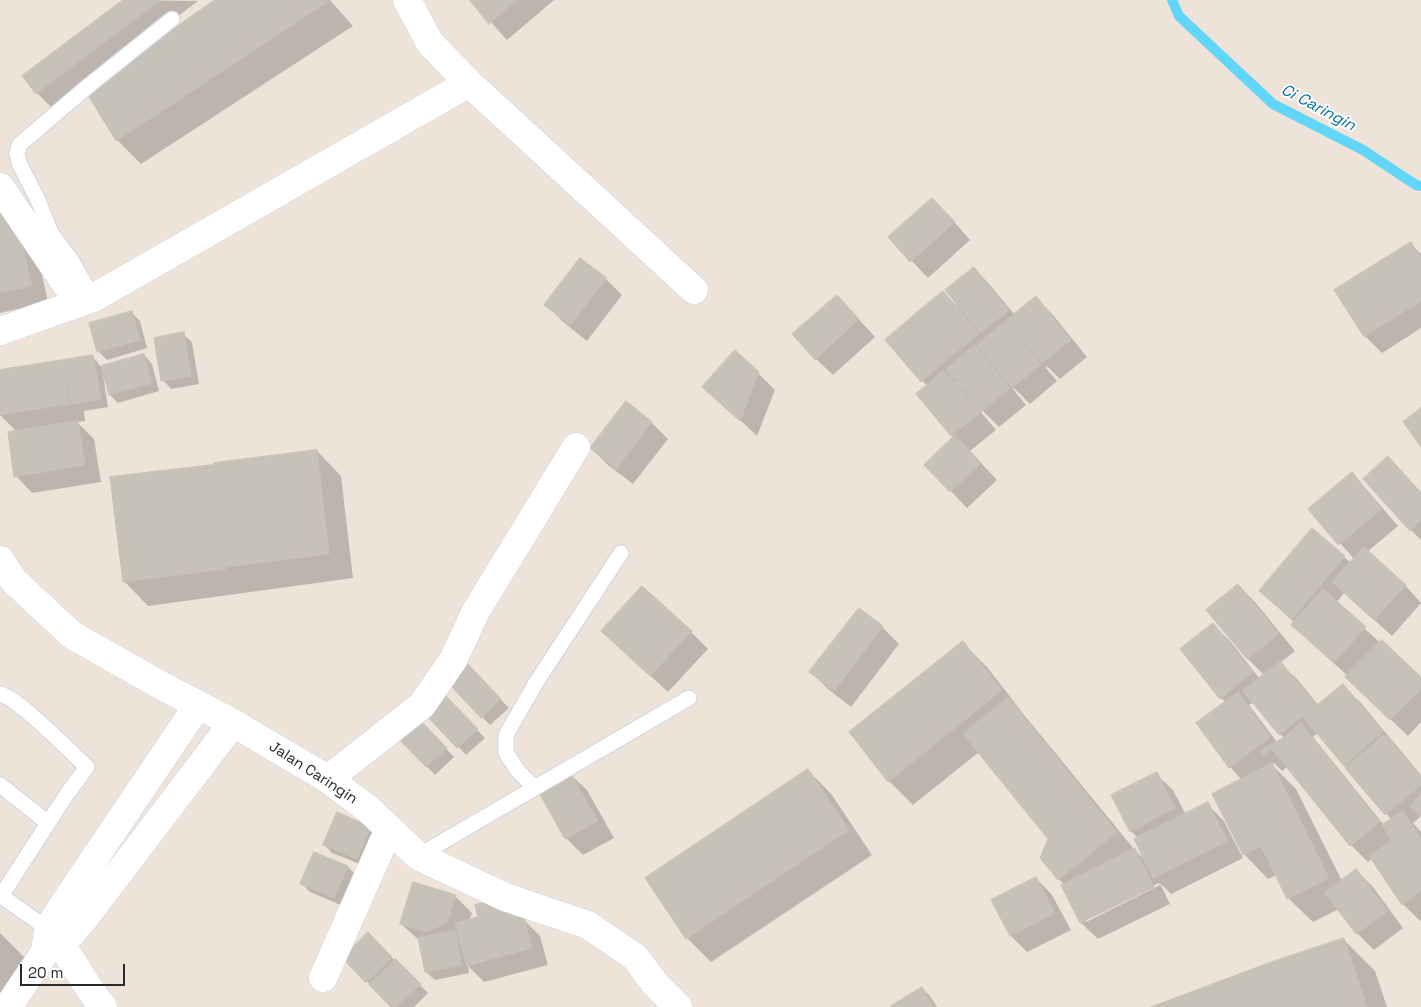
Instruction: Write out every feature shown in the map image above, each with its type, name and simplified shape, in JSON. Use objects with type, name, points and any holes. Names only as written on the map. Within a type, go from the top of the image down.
[{"type":"street","points":[[407,0],[430,42],[469,83],[694,290]]},
{"type":"street","points":[[0,331],[86,300],[469,83]]},
{"type":"street","points":[[0,187],[86,300]]},
{"type":"street","points":[[328,779],[422,705],[453,660],[476,611],[576,447]]},
{"type":"street","name":"Jalan Caringin","points":[[0,560],[14,581],[72,635],[164,688],[233,723],[328,779],[368,809],[418,856],[505,897],[588,925],[635,957],[656,985],[678,1007]]},
{"type":"street","points":[[8,1007],[52,942],[198,705]]},
{"type":"street","points":[[52,942],[83,920],[233,723]]},
{"type":"street","points":[[323,978],[389,829]]},
{"type":"street","points":[[52,942],[103,1007]]},
{"type":"lane","points":[[86,300],[70,258],[51,233],[38,200],[20,165],[17,154],[19,145],[87,86],[172,19]]},
{"type":"lane","points":[[535,788],[518,771],[506,753],[506,735],[536,681],[621,553]]},
{"type":"lane","points":[[0,694],[22,707],[87,767],[1,895],[52,942]]},
{"type":"lane","points":[[418,856],[689,698]]},
{"type":"lane","points":[[0,785],[48,823]]},
{"type":"building","points":[[123,0],[161,0],[36,94],[22,76]]},
{"type":"building","points":[[215,0],[329,1],[116,141],[85,90]]},
{"type":"building","points":[[470,0],[517,0],[489,24]]},
{"type":"building","points":[[932,198],[955,222],[910,262],[888,237]]},
{"type":"building","points":[[0,209],[19,230],[32,286],[0,293]]},
{"type":"building","points":[[1411,242],[1421,258],[1421,301],[1364,337],[1334,290]]},
{"type":"building","points":[[580,258],[607,278],[570,325],[544,305]]},
{"type":"building","points":[[974,267],[1009,310],[980,333],[945,290]]},
{"type":"building","points":[[943,291],[979,334],[950,357],[914,315]]},
{"type":"building","points":[[837,295],[859,319],[815,360],[792,334]]},
{"type":"building","points":[[1036,296],[1071,340],[1042,363],[1007,320]]},
{"type":"building","points":[[132,311],[140,340],[97,352],[89,323]]},
{"type":"building","points":[[914,315],[949,358],[921,382],[885,340]]},
{"type":"building","points":[[1006,321],[1041,364],[1012,388],[977,345]]},
{"type":"building","points":[[184,332],[191,376],[161,381],[154,338]]},
{"type":"building","points":[[975,345],[1010,388],[981,412],[946,369]]},
{"type":"building","points":[[735,350],[759,372],[740,421],[702,387]]},
{"type":"building","points":[[144,354],[152,383],[109,395],[101,366]]},
{"type":"building","points":[[93,355],[101,399],[71,404],[64,360]]},
{"type":"building","points":[[63,360],[69,404],[0,415],[0,370]]},
{"type":"building","points":[[944,370],[980,413],[951,436],[916,394]]},
{"type":"building","points":[[626,401],[652,422],[616,469],[590,448]]},
{"type":"building","points":[[1421,408],[1421,447],[1403,422]]},
{"type":"building","points":[[78,421],[85,465],[14,477],[8,432]]},
{"type":"building","points":[[955,435],[981,463],[950,492],[924,465]]},
{"type":"building","points":[[317,450],[329,554],[226,567],[214,463]]},
{"type":"building","points":[[1388,456],[1421,493],[1421,520],[1410,531],[1363,479]]},
{"type":"building","points":[[213,465],[226,569],[123,582],[110,477]]},
{"type":"building","points":[[1352,472],[1382,509],[1338,545],[1308,509]]},
{"type":"building","points":[[1312,528],[1345,556],[1292,619],[1259,591]]},
{"type":"building","points":[[1364,547],[1406,585],[1374,620],[1332,582]]},
{"type":"building","points":[[1238,584],[1279,634],[1247,659],[1206,610]]},
{"type":"building","points":[[642,586],[692,631],[650,676],[601,631]]},
{"type":"building","points":[[1323,589],[1366,627],[1334,662],[1291,625]]},
{"type":"building","points":[[859,608],[883,626],[834,691],[809,672]]},
{"type":"building","points":[[1213,623],[1253,672],[1220,699],[1180,649]]},
{"type":"building","points":[[1382,640],[1421,677],[1421,689],[1390,720],[1345,677]]},
{"type":"building","points":[[963,641],[1002,690],[888,782],[849,732]]},
{"type":"building","points":[[1280,661],[1316,705],[1279,735],[1243,691]]},
{"type":"building","points":[[468,664],[501,699],[481,718],[448,683]]},
{"type":"building","points":[[1343,684],[1383,731],[1344,766],[1303,717]]},
{"type":"building","points":[[1238,692],[1270,737],[1229,768],[1196,723]]},
{"type":"building","points":[[444,694],[478,729],[457,748],[424,713]]},
{"type":"building","points":[[1008,697],[1117,832],[1058,880],[1040,858],[1048,839],[963,734]]},
{"type":"building","points":[[414,714],[447,748],[426,767],[393,733]]},
{"type":"building","points":[[1301,723],[1380,822],[1350,846],[1272,749],[1264,755],[1260,750],[1283,738]]},
{"type":"building","points":[[1385,734],[1421,776],[1421,785],[1385,815],[1345,768]]},
{"type":"building","points":[[1272,763],[1329,878],[1287,899],[1261,846],[1243,855],[1212,794]]},
{"type":"building","points":[[808,769],[849,830],[686,939],[645,878]]},
{"type":"building","points":[[570,772],[598,821],[565,839],[538,791]]},
{"type":"building","points":[[1157,772],[1175,808],[1130,832],[1111,795]]},
{"type":"building","points":[[1421,794],[1421,816],[1410,806]]},
{"type":"building","points":[[1208,802],[1227,841],[1153,878],[1134,839]]},
{"type":"building","points":[[1403,811],[1421,839],[1421,891],[1402,905],[1369,856],[1392,840],[1382,825]]},
{"type":"building","points":[[337,812],[371,827],[357,859],[323,845]]},
{"type":"building","points":[[1135,848],[1154,887],[1080,923],[1061,885]]},
{"type":"building","points":[[314,852],[348,866],[334,898],[300,884]]},
{"type":"building","points":[[1356,869],[1388,911],[1356,934],[1325,893]]},
{"type":"building","points":[[1036,877],[1055,913],[1010,936],[991,900]]},
{"type":"building","points":[[413,882],[456,895],[447,923],[425,932],[400,924]]},
{"type":"building","points":[[498,899],[524,918],[532,948],[466,966],[455,923],[478,917],[475,905]]},
{"type":"building","points":[[455,930],[462,965],[425,972],[418,938]]},
{"type":"building","points":[[368,932],[392,957],[366,983],[342,958]]},
{"type":"building","points":[[1344,938],[1367,1007],[1151,1007],[1271,962]]},
{"type":"building","points":[[396,959],[421,984],[397,1007],[391,1007],[369,985]]},
{"type":"building","points":[[922,987],[934,1007],[891,1007],[891,1006]]},
{"type":"waterway","name":"Ci Caringin","points":[[1172,0],[1179,16],[1273,104],[1363,150],[1416,185],[1421,186]]}]
